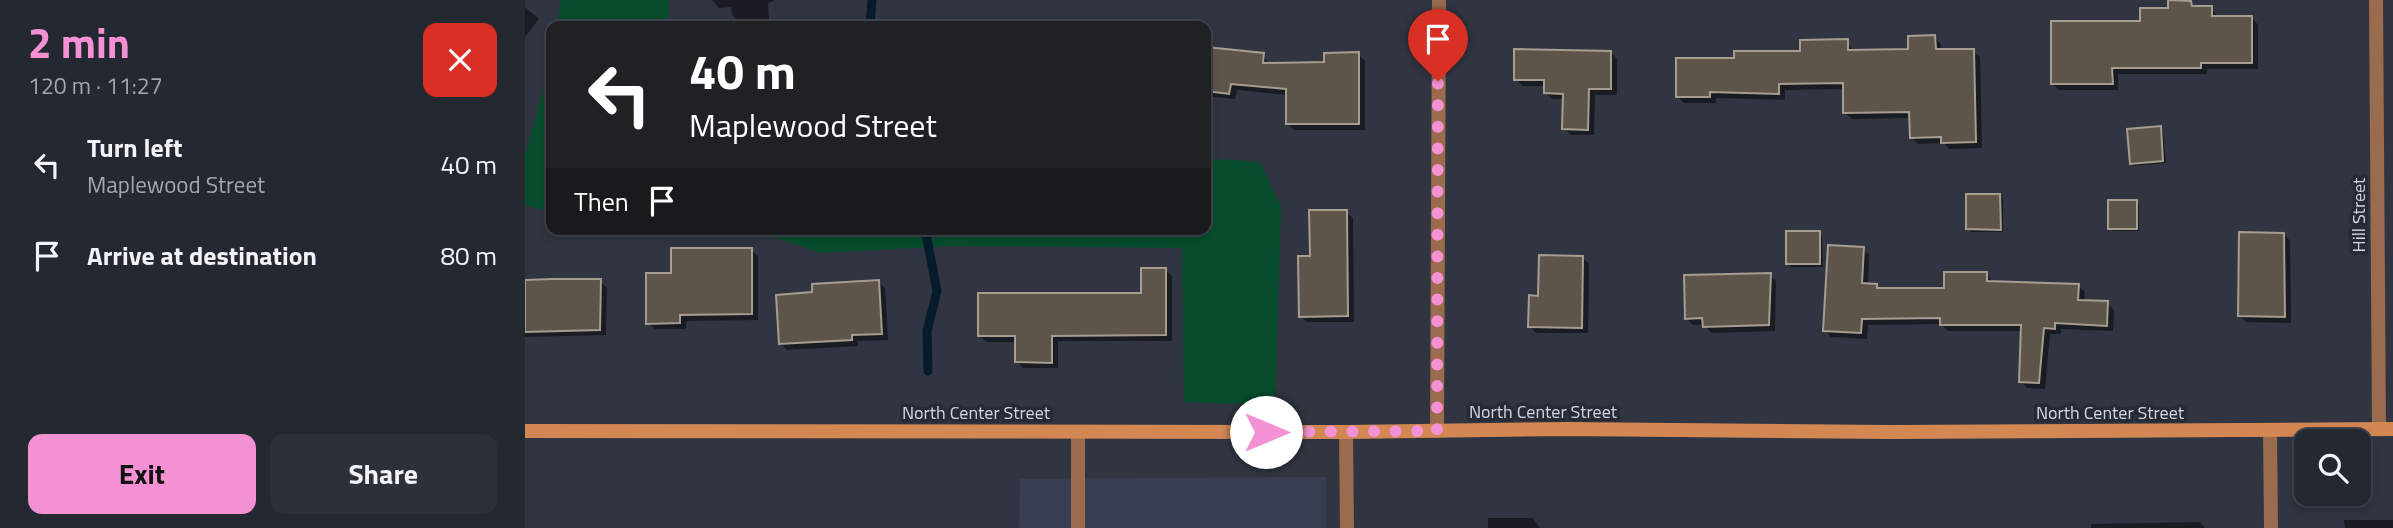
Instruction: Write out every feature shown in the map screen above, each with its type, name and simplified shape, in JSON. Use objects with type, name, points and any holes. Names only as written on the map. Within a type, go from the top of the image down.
[{"type":"street","points":[[1437,431],[1439,0]]},
{"type":"street","name":"Hill Street","points":[[2375,0],[2386,429]]},
{"type":"street","name":"North Center Street","points":[[525,430],[1346,432],[2386,429]]},
{"type":"street","points":[[2270,431],[2271,528]]},
{"type":"street","points":[[1078,432],[1078,528]]},
{"type":"street","points":[[1346,432],[1347,528]]},
{"type":"shaded area","points":[[1326,477],[1326,528],[1019,528],[1020,479]]},
{"type":"green space","points":[[561,0],[669,0],[668,21],[558,21]]},
{"type":"green space","points":[[546,79],[546,211],[525,205],[525,156]]},
{"type":"green space","points":[[1211,158],[1260,162],[1281,207],[1275,405],[1184,402],[1182,248],[952,246],[821,253],[767,235],[1211,235]]},
{"type":"building","points":[[2168,0],[2191,1],[2192,6],[2212,6],[2212,16],[2252,16],[2252,63],[2201,63],[2201,68],[2112,68],[2113,84],[2051,84],[2051,21],[2140,21],[2140,8],[2168,8]]},
{"type":"building","points":[[1935,35],[1936,49],[1974,49],[1976,142],[1941,143],[1941,137],[1910,138],[1909,112],[1843,113],[1843,83],[1779,84],[1779,94],[1710,92],[1710,97],[1676,97],[1676,58],[1734,58],[1734,51],[1800,51],[1800,40],[1848,39],[1848,50],[1908,49],[1908,36]]},
{"type":"building","points":[[1211,48],[1264,53],[1263,63],[1324,62],[1324,53],[1359,52],[1359,124],[1286,124],[1286,89],[1231,84],[1229,94],[1211,92]]},
{"type":"building","points":[[1514,49],[1611,51],[1611,89],[1589,89],[1588,130],[1562,129],[1563,94],[1544,93],[1544,80],[1514,80]]},
{"type":"building","points":[[2161,126],[2163,161],[2130,164],[2127,129]]},
{"type":"building","points":[[1966,194],[2000,194],[2001,230],[1966,229]]},
{"type":"building","points":[[2108,200],[2137,200],[2137,229],[2108,229]]},
{"type":"building","points":[[1309,210],[1347,210],[1348,316],[1299,317],[1298,256],[1310,256]]},
{"type":"building","points":[[1786,231],[1820,231],[1820,264],[1786,264]]},
{"type":"building","points":[[2239,232],[2284,233],[2285,317],[2238,316]]},
{"type":"building","points":[[1828,245],[1864,247],[1862,283],[1877,284],[1877,288],[1944,288],[1944,272],[1987,272],[1987,281],[2079,284],[2078,300],[2108,301],[2107,326],[2055,323],[2055,329],[2044,328],[2039,383],[2019,382],[2021,325],[1940,325],[1940,318],[1862,319],[1861,333],[1823,331]]},
{"type":"building","points":[[671,248],[752,248],[752,314],[680,315],[680,323],[646,324],[646,273],[671,273]]},
{"type":"building","points":[[1539,255],[1583,256],[1582,328],[1528,327],[1529,295],[1538,296]]},
{"type":"building","points":[[1141,268],[1166,268],[1166,335],[1052,336],[1052,363],[1015,362],[1015,336],[978,336],[978,293],[1141,293]]},
{"type":"building","points":[[1771,273],[1769,325],[1703,327],[1702,318],[1685,319],[1684,275]]},
{"type":"building","points":[[601,279],[600,330],[525,332],[525,280]]},
{"type":"building","points":[[879,280],[882,334],[852,335],[852,340],[779,344],[776,295],[812,292],[812,284]]},
{"type":"waterway","points":[[870,21],[872,0]]},
{"type":"waterway","points":[[926,235],[937,291],[927,331],[928,371]]},
{"type":"route","points":[[1266,432],[1437,431],[1438,81]]}]
